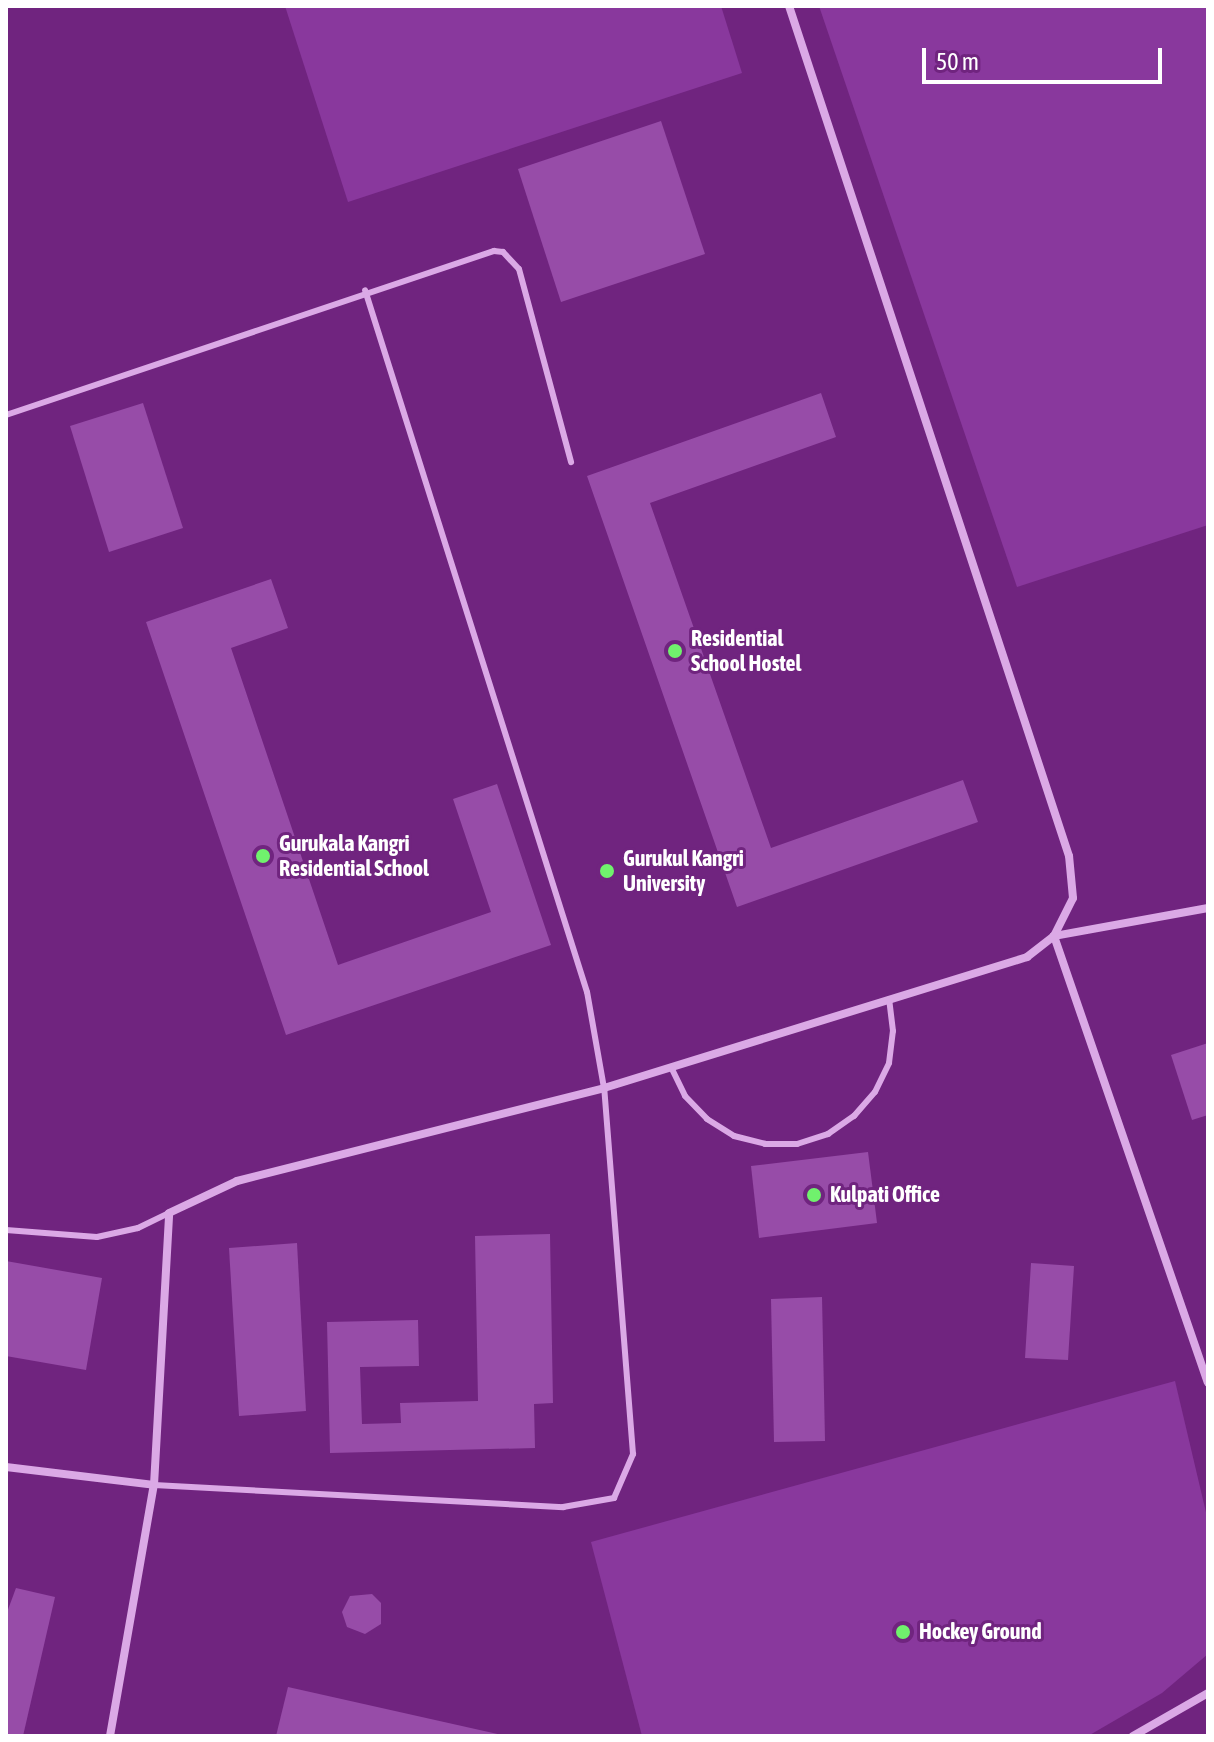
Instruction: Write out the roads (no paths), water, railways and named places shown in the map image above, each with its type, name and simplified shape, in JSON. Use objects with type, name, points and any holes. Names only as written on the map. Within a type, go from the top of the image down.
[{"type":"street","points":[[110,1736],[154,1485],[169,1213],[250,1177],[604,1088],[1027,957],[1054,936],[1073,898],[1069,856],[789,6]]},
{"type":"street","points":[[1054,936],[1208,908]]},
{"type":"street","points":[[1054,936],[1208,1382]]},
{"type":"street","points":[[6,1467],[154,1485]]},
{"type":"street","points":[[1133,1736],[1208,1693]]},
{"type":"lane","points":[[6,415],[365,290],[482,253],[503,252],[519,269],[571,462]]},
{"type":"lane","points":[[154,1485],[563,1507],[614,1498],[633,1454],[604,1088],[587,992],[365,290]]},
{"type":"lane","points":[[671,1067],[685,1096],[707,1119],[734,1136],[765,1144],[797,1144],[841,1125],[875,1092],[889,1063],[893,1031],[889,999]]},
{"type":"lane","points":[[6,1230],[97,1237],[138,1228],[169,1213]]},
{"type":"place","name":"Residential School Hostel","points":[[675,651]]},
{"type":"place","name":"Gurukala Kangri Residential School","points":[[263,856]]},
{"type":"place","name":"Gurukul Kangri University","points":[[607,871]]},
{"type":"place","name":"Kulpati Office","points":[[814,1195]]},
{"type":"place","name":"Hockey Ground","points":[[903,1632]]}]
